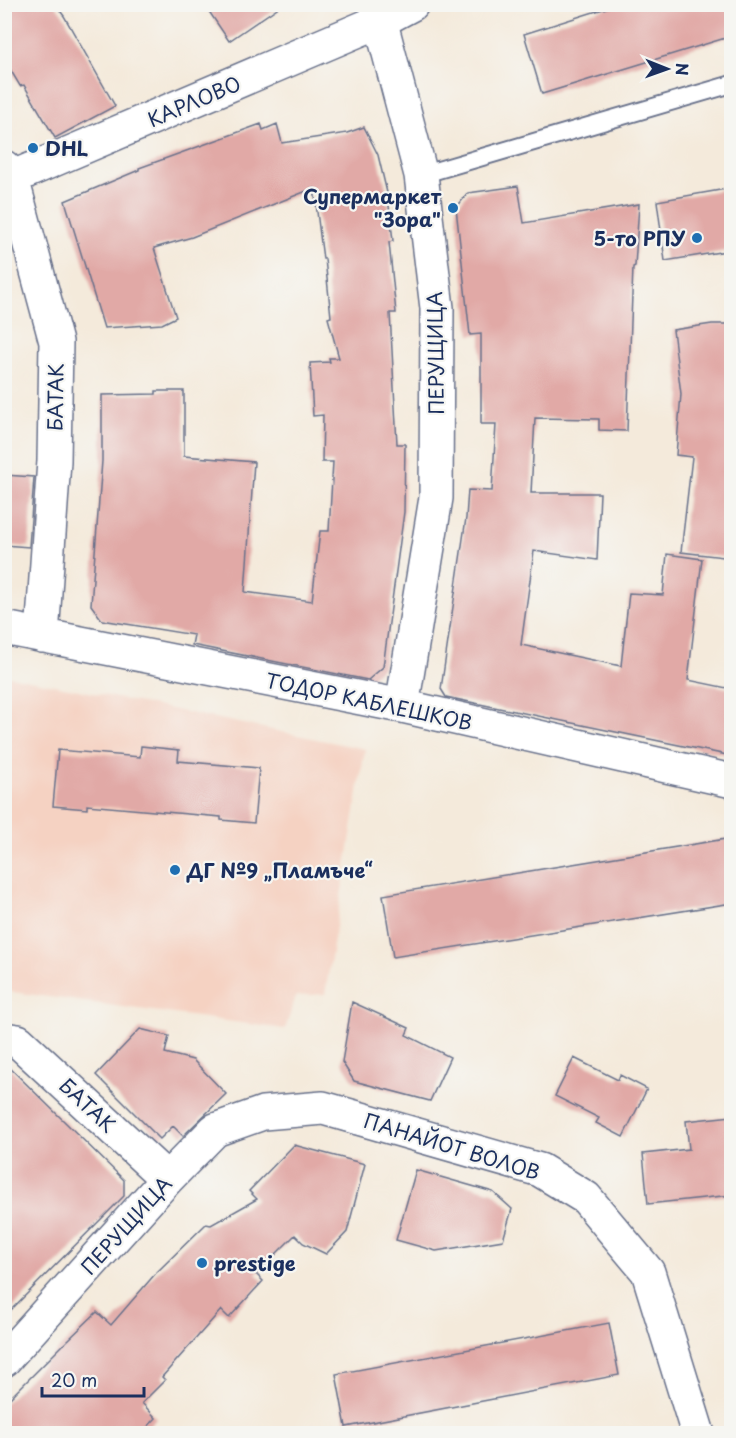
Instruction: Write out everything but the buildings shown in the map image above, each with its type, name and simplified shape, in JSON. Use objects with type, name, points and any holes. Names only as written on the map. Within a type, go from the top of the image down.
[{"type":"street","name":"КАРЛОВО","points":[[7,175],[379,12],[412,4]]},
{"type":"street","name":"ПЕРУЩИЦА","points":[[379,12],[421,175],[437,308],[436,498],[402,706]]},
{"type":"street","name":"БАТАК","points":[[7,175],[56,342],[54,461],[42,636]]},
{"type":"street","name":"ТОДОР КАБЛЕШКОВ","points":[[4,628],[402,706],[732,781]]},
{"type":"street","name":"БАТАК","points":[[4,1039],[18,1041],[167,1179]]},
{"type":"street","name":"ПАНАЙОТ ВОЛОВ","points":[[263,1113],[322,1108],[540,1170],[586,1198],[648,1272],[698,1434]]},
{"type":"street","name":"ПЕРУЩИЦА","points":[[4,1360],[167,1179],[215,1130],[263,1113]]},
{"type":"lane","points":[[421,175],[732,84]]},
{"type":"shaded area","name":"ДГ №9 „Пламъче“","points":[[5,675],[365,749],[325,994],[296,996],[285,1029],[5,991]]},
{"type":"place","name":"DHL","points":[[33,148]]},
{"type":"place","name":"Супермаркет \"Зора\"","points":[[453,208]]},
{"type":"place","name":"5-то РПУ","points":[[697,238]]},
{"type":"place","name":"ДГ №9 „Пламъче“","points":[[175,870]]},
{"type":"place","name":"prestige","points":[[202,1263]]}]
